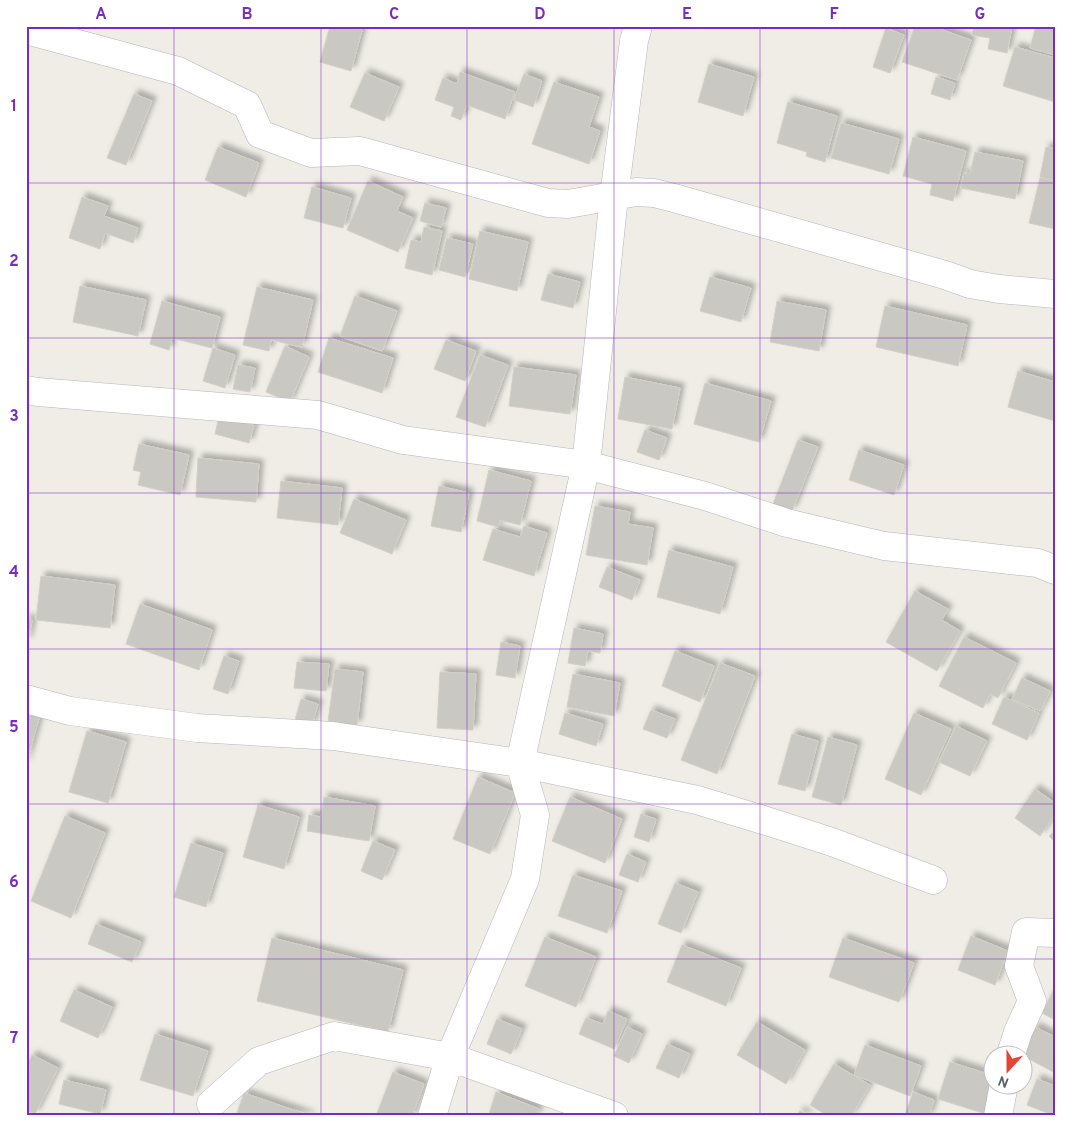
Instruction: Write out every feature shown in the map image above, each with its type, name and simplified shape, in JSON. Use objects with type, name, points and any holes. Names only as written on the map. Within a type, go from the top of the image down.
[{"type":"street","points":[[432,1116],[450,1057],[525,879],[535,815],[520,763],[586,465],[614,196],[634,41],[638,26]]},
{"type":"street","points":[[26,30],[178,72],[247,105],[260,134],[311,153],[360,151],[548,203],[568,204],[636,192],[654,193],[946,275],[970,284],[999,289],[1055,294]]},
{"type":"street","points":[[26,390],[318,415],[403,440],[586,465],[705,496],[787,523],[884,546],[1038,563],[1055,570]]},
{"type":"street","points":[[26,699],[70,711],[188,727],[333,736],[520,763],[697,800],[832,842],[933,880]]},
{"type":"street","points":[[1014,1044],[1032,1001],[1019,966],[1026,932],[1055,934]]},
{"type":"street","points":[[211,1104],[259,1061],[334,1036],[450,1057],[614,1116]]},
{"type":"street","points":[[998,1116],[1002,1094]]},
{"type":"building","points":[[330,26],[348,26],[362,30],[351,71],[320,62]]},
{"type":"building","points":[[915,26],[931,26],[971,40],[957,80],[902,62]]},
{"type":"building","points":[[974,26],[1012,26],[1007,53],[988,49],[990,38],[972,35]]},
{"type":"building","points":[[1036,26],[1055,26],[1055,55],[1030,48]]},
{"type":"building","points":[[886,28],[904,35],[890,73],[873,67]]},
{"type":"building","points":[[1015,47],[1055,58],[1055,102],[1003,86]]},
{"type":"building","points":[[709,64],[754,77],[743,116],[698,102]]},
{"type":"building","points":[[460,72],[515,92],[505,119],[467,105],[461,120],[451,116],[454,107],[435,100],[443,78],[457,84]]},
{"type":"building","points":[[365,73],[399,87],[384,121],[350,107]]},
{"type":"building","points":[[524,74],[542,81],[533,107],[514,100]]},
{"type":"building","points":[[936,77],[955,83],[950,100],[931,94]]},
{"type":"building","points":[[554,82],[599,97],[589,127],[600,131],[589,164],[532,144]]},
{"type":"building","points":[[134,94],[152,101],[126,165],[107,158]]},
{"type":"building","points":[[788,102],[837,116],[825,162],[806,156],[807,152],[777,143]]},
{"type":"building","points":[[841,123],[899,139],[889,174],[831,158]]},
{"type":"building","points":[[913,137],[966,151],[953,201],[930,195],[932,184],[903,176]]},
{"type":"building","points":[[218,147],[259,163],[246,197],[205,180]]},
{"type":"building","points":[[1046,147],[1055,149],[1055,180],[1040,177]]},
{"type":"building","points":[[975,152],[1023,161],[1015,199],[961,188],[964,173],[970,174]]},
{"type":"building","points":[[1040,178],[1055,181],[1055,229],[1029,223]]},
{"type":"building","points":[[368,181],[403,197],[397,211],[413,218],[398,252],[347,230]]},
{"type":"building","points":[[312,187],[351,198],[343,228],[304,218]]},
{"type":"building","points":[[82,197],[108,206],[104,216],[138,228],[133,243],[105,233],[100,249],[69,238]]},
{"type":"building","points":[[425,203],[446,208],[441,227],[420,221]]},
{"type":"building","points":[[424,227],[442,231],[432,275],[405,268],[411,240],[421,242]]},
{"type":"building","points":[[480,231],[528,242],[517,291],[469,279]]},
{"type":"building","points":[[447,238],[473,244],[465,277],[439,270]]},
{"type":"building","points":[[548,274],[580,282],[573,308],[541,300]]},
{"type":"building","points":[[710,277],[751,288],[741,322],[700,311]]},
{"type":"building","points":[[80,286],[146,300],[138,336],[73,322]]},
{"type":"building","points":[[257,287],[313,300],[302,347],[271,340],[269,351],[243,345]]},
{"type":"building","points":[[355,296],[397,311],[382,351],[340,336]]},
{"type":"building","points":[[162,301],[220,317],[212,348],[172,338],[169,350],[150,344]]},
{"type":"building","points":[[777,301],[826,310],[819,351],[770,342]]},
{"type":"building","points":[[885,306],[967,325],[958,366],[876,347]]},
{"type":"building","points":[[329,338],[393,358],[382,393],[318,372]]},
{"type":"building","points":[[446,340],[476,351],[465,381],[434,369]]},
{"type":"building","points":[[285,346],[309,357],[290,402],[266,392]]},
{"type":"building","points":[[213,348],[235,355],[225,388],[203,381]]},
{"type":"building","points":[[480,355],[508,365],[485,427],[456,417]]},
{"type":"building","points":[[238,365],[255,368],[250,392],[233,389]]},
{"type":"building","points":[[514,367],[576,375],[570,414],[509,406]]},
{"type":"building","points":[[1018,371],[1055,382],[1055,421],[1008,407]]},
{"type":"building","points":[[625,377],[680,388],[672,429],[618,419]]},
{"type":"building","points":[[705,383],[771,401],[759,442],[694,424]]},
{"type":"building","points":[[219,417],[254,425],[249,443],[215,434]]},
{"type":"building","points":[[645,430],[667,438],[659,460],[637,452]]},
{"type":"building","points":[[798,440],[818,447],[792,511],[773,504]]},
{"type":"building","points":[[139,444],[189,455],[180,495],[138,485],[141,472],[133,470]]},
{"type":"building","points":[[859,450],[904,465],[894,495],[849,480]]},
{"type":"building","points":[[198,458],[259,464],[256,502],[196,497]]},
{"type":"building","points":[[489,470],[531,481],[520,525],[500,520],[498,527],[477,521]]},
{"type":"building","points":[[281,481],[342,488],[338,525],[277,518]]},
{"type":"building","points":[[439,486],[469,493],[461,532],[431,526]]},
{"type":"building","points":[[354,499],[406,520],[392,554],[340,533]]},
{"type":"building","points":[[595,506],[630,512],[628,524],[653,528],[647,565],[586,555]]},
{"type":"building","points":[[524,526],[547,533],[534,576],[483,560],[493,529],[520,537]]},
{"type":"building","points":[[669,550],[733,567],[720,614],[657,597]]},
{"type":"building","points":[[607,567],[640,580],[632,600],[599,587]]},
{"type":"building","points":[[41,576],[115,585],[110,628],[36,620]]},
{"type":"building","points":[[915,591],[948,609],[942,620],[960,631],[937,671],[886,642]]},
{"type":"building","points":[[140,604],[212,630],[199,670],[126,644]]},
{"type":"building","points":[[26,618],[32,620],[28,641],[26,641]]},
{"type":"building","points":[[574,628],[603,634],[600,653],[588,651],[585,666],[568,663]]},
{"type":"building","points":[[964,637],[1016,663],[998,698],[990,694],[983,708],[939,686]]},
{"type":"building","points":[[501,642],[520,646],[515,678],[496,675]]},
{"type":"building","points":[[675,651],[714,666],[700,702],[662,686]]},
{"type":"building","points":[[224,656],[239,661],[228,694],[213,689]]},
{"type":"building","points":[[297,662],[329,664],[326,691],[294,688]]},
{"type":"building","points":[[720,663],[755,676],[717,774],[681,760]]},
{"type":"building","points":[[335,669],[363,672],[357,725],[328,722]]},
{"type":"building","points":[[440,672],[476,674],[473,730],[437,728]]},
{"type":"building","points":[[573,674],[620,683],[614,716],[567,707]]},
{"type":"building","points":[[1022,678],[1050,691],[1040,711],[1012,699]]},
{"type":"building","points":[[1004,697],[1039,713],[1027,740],[992,724]]},
{"type":"building","points":[[301,699],[318,704],[312,725],[295,720]]},
{"type":"building","points":[[651,710],[675,719],[667,738],[643,729]]},
{"type":"building","points":[[26,712],[40,715],[26,764]]},
{"type":"building","points":[[565,713],[603,724],[596,746],[559,734]]},
{"type":"building","points":[[914,713],[951,729],[921,795],[885,779]]},
{"type":"building","points":[[956,726],[987,741],[970,776],[939,762]]},
{"type":"building","points":[[87,731],[126,742],[108,803],[69,792]]},
{"type":"building","points":[[792,734],[818,741],[805,791],[778,784]]},
{"type":"building","points":[[828,737],[857,745],[841,805],[812,797]]},
{"type":"building","points":[[478,777],[515,793],[490,854],[453,839]]},
{"type":"building","points":[[1035,789],[1055,803],[1055,814],[1040,836],[1015,818]]},
{"type":"building","points":[[324,797],[375,806],[369,841],[307,831],[309,815],[321,817]]},
{"type":"building","points":[[570,797],[622,819],[605,863],[552,841]]},
{"type":"building","points":[[258,805],[299,817],[284,869],[243,857]]},
{"type":"building","points":[[641,814],[656,819],[649,842],[634,837]]},
{"type":"building","points":[[65,816],[105,833],[71,918],[31,901]]},
{"type":"building","points":[[1055,831],[1055,842],[1049,836]]},
{"type":"building","points":[[373,841],[395,850],[382,880],[361,871]]},
{"type":"building","points":[[191,843],[223,853],[206,907],[174,897]]},
{"type":"building","points":[[627,854],[646,862],[638,882],[619,875]]},
{"type":"building","points":[[573,875],[622,891],[607,933],[558,916]]},
{"type":"building","points":[[675,883],[698,892],[681,933],[658,924]]},
{"type":"building","points":[[96,924],[141,942],[132,962],[88,944]]},
{"type":"building","points":[[971,936],[1008,951],[995,985],[958,970]]},
{"type":"building","points":[[545,937],[596,957],[576,1007],[525,986]]},
{"type":"building","points":[[272,938],[403,970],[388,1032],[257,1001]]},
{"type":"building","points":[[843,938],[914,963],[899,1002],[829,977]]},
{"type":"building","points":[[682,945],[741,968],[726,1006],[667,982]]},
{"type":"building","points":[[1055,987],[1055,1020],[1042,1013]]},
{"type":"building","points":[[74,990],[112,1007],[98,1038],[60,1021]]},
{"type":"building","points":[[608,1011],[627,1019],[614,1049],[579,1034],[586,1018],[603,1024]]},
{"type":"building","points":[[497,1019],[522,1029],[511,1054],[487,1044]]},
{"type":"building","points":[[757,1022],[805,1050],[786,1084],[737,1055]]},
{"type":"building","points":[[627,1027],[642,1034],[629,1063],[614,1056]]},
{"type":"building","points":[[1035,1027],[1055,1037],[1055,1073],[1034,1062],[1034,1044],[1026,1044]]},
{"type":"building","points":[[155,1034],[208,1051],[193,1096],[140,1080]]},
{"type":"building","points":[[667,1044],[690,1054],[679,1078],[656,1068]]},
{"type":"building","points":[[865,1045],[921,1066],[910,1096],[854,1075]]},
{"type":"building","points":[[32,1055],[58,1068],[35,1114],[26,1110],[26,1067]]},
{"type":"building","points":[[950,1062],[984,1073],[984,1094],[990,1094],[986,1114],[938,1099]]},
{"type":"building","points":[[834,1064],[870,1085],[851,1116],[828,1116],[810,1105]]},
{"type":"building","points":[[393,1072],[424,1084],[412,1116],[376,1116]]},
{"type":"building","points":[[1037,1079],[1055,1086],[1055,1116],[1027,1105],[1031,1094],[1034,1094]]},
{"type":"building","points":[[64,1080],[106,1090],[100,1114],[59,1104]]},
{"type":"building","points":[[496,1092],[539,1109],[536,1116],[494,1116],[489,1114]]},
{"type":"building","points":[[913,1092],[934,1100],[929,1116],[905,1116]]},
{"type":"building","points":[[244,1093],[311,1116],[236,1116]]},
{"type":"building","points":[[800,1111],[809,1116],[797,1116]]}]
